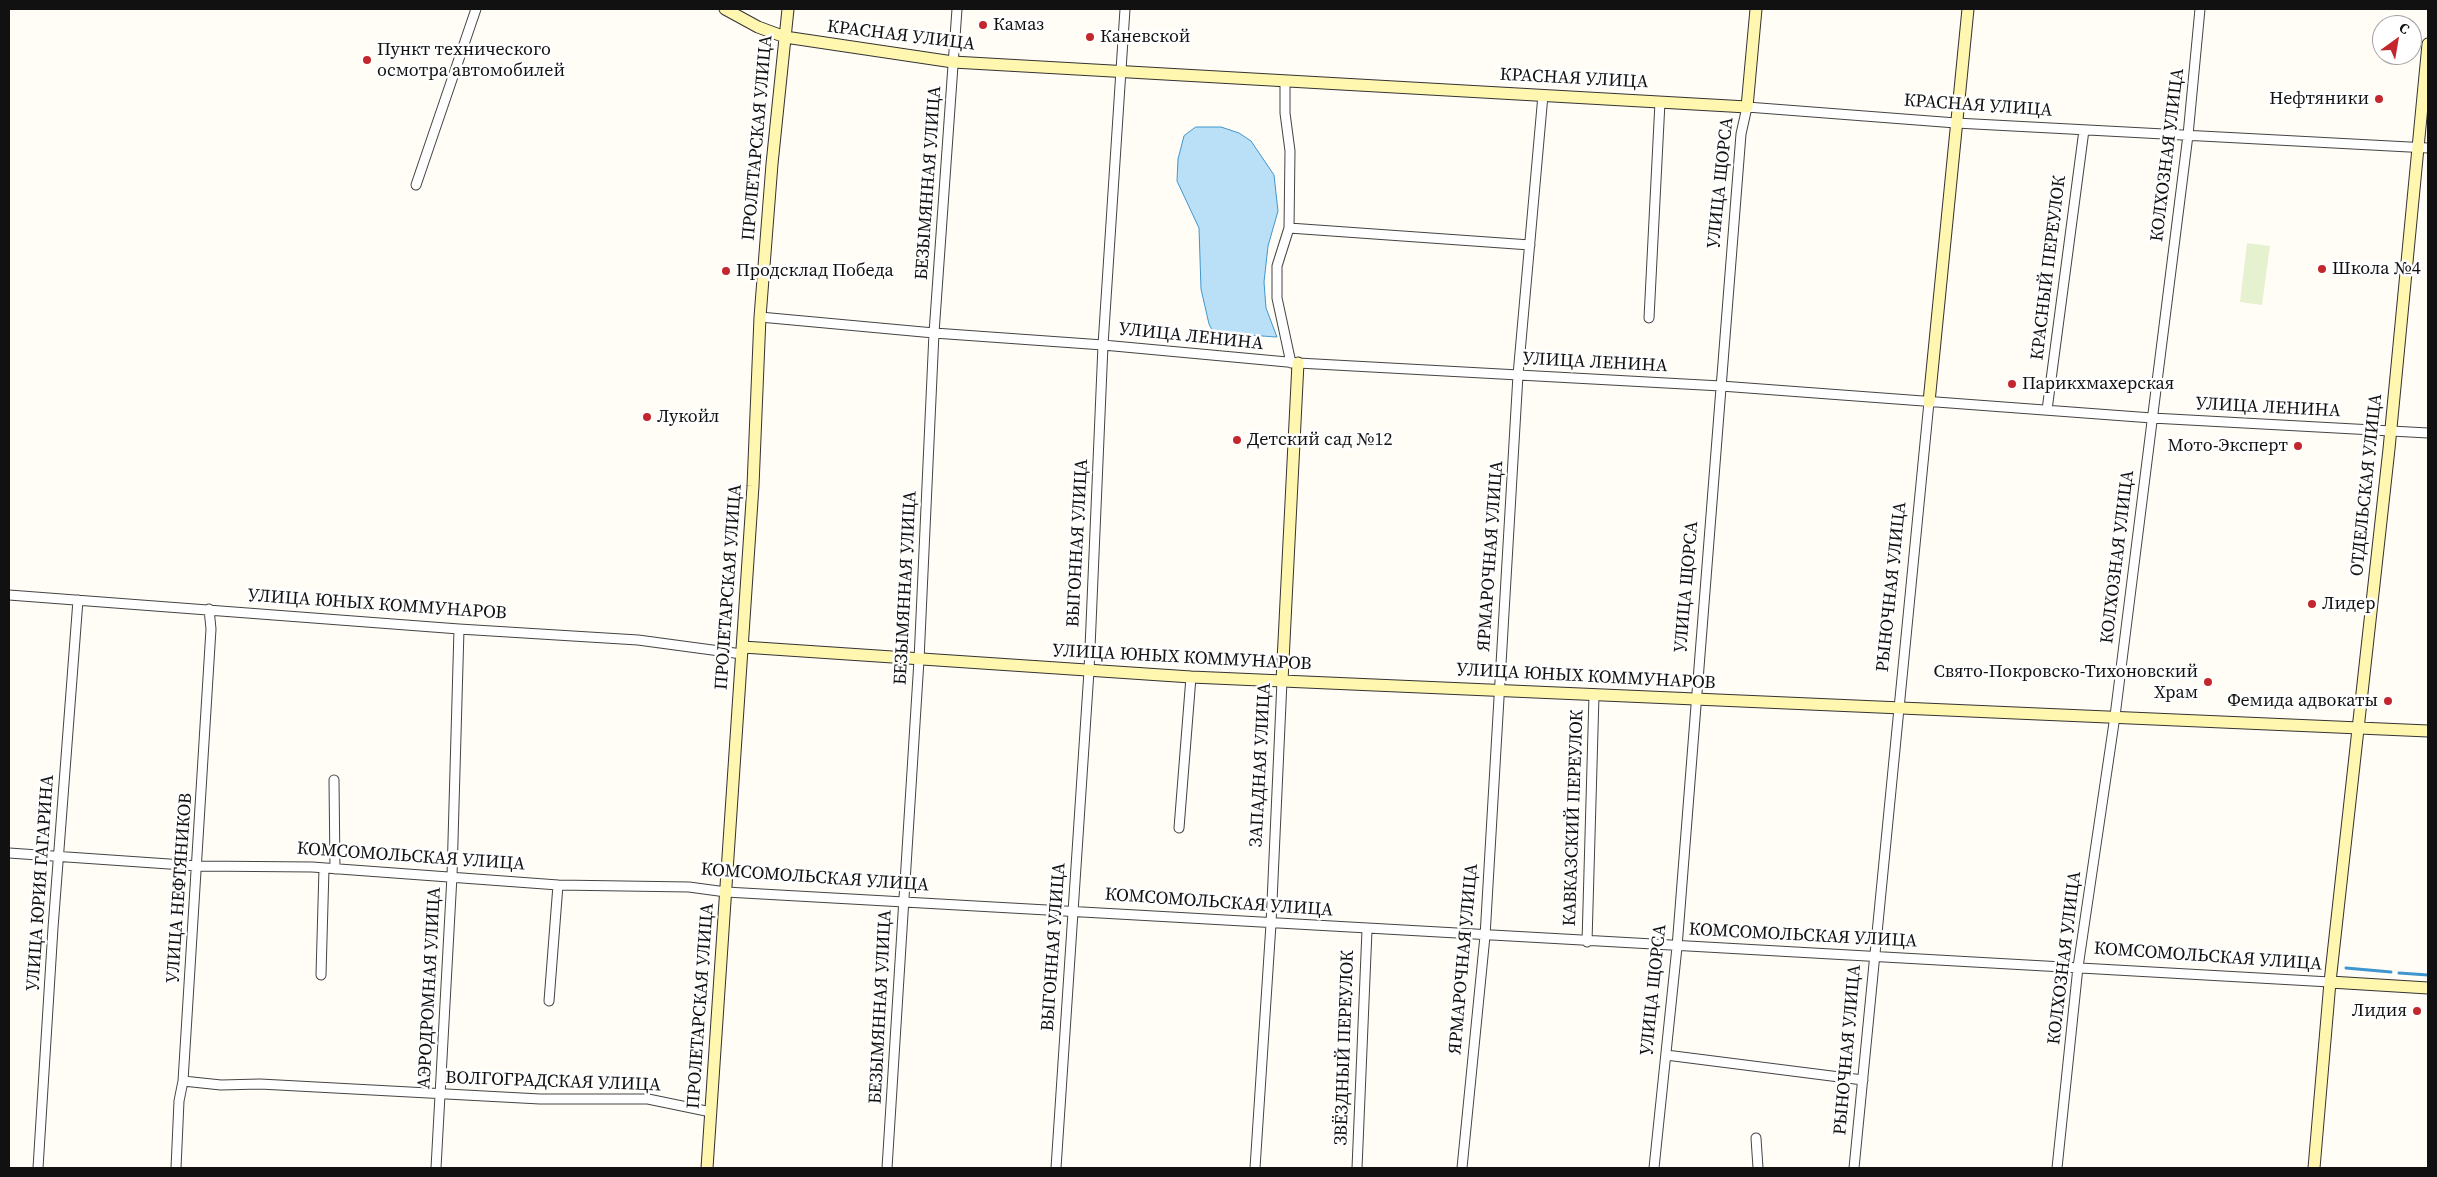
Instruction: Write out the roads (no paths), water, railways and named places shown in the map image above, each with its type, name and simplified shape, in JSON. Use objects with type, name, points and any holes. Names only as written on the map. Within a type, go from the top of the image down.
[{"type":"street","points":[[416,185],[476,9]]},
{"type":"street","name":"КРАСНАЯ УЛИЦА","points":[[725,9],[758,28],[785,37],[953,62],[1747,107],[1956,123],[2423,148]]},
{"type":"street","name":"ПРОЛЕТАРСКАЯ УЛИЦА","points":[[707,1168],[753,486],[760,317],[772,164],[788,9]]},
{"type":"street","name":"БЕЗЫМЯННАЯ УЛИЦА","points":[[887,1168],[919,660],[934,333],[957,9]]},
{"type":"street","name":"ВЫГОННАЯ УЛИЦА","points":[[1056,1168],[1089,671],[1103,345],[1125,9]]},
{"type":"street","name":"УЛИЦА ЩОРСА","points":[[1654,1168],[1677,947],[1741,134],[1747,107],[1756,9]]},
{"type":"street","name":"РЫНОЧНАЯ УЛИЦА","points":[[1854,1168],[1968,9]]},
{"type":"street","name":"КОЛХОЗНАЯ УЛИЦА","points":[[2057,1168],[2078,967],[2115,716],[2188,135],[2200,9]]},
{"type":"street","name":"ОТДЕЛЬСКАЯ УЛИЦА","points":[[2314,1168],[2330,982],[2423,148],[2428,44]]},
{"type":"street","points":[[1285,81],[1285,113],[1290,151],[1289,228],[1277,266],[1277,298],[1294,363]]},
{"type":"street","name":"ЯРМАРОЧНАЯ УЛИЦА","points":[[1462,1168],[1484,936],[1518,375],[1543,95]]},
{"type":"street","points":[[1648,318],[1660,102]]},
{"type":"street","name":"КРАСНЫЙ ПЕРЕУЛОК","points":[[2047,410],[2084,130]]},
{"type":"street","points":[[1289,228],[1530,245]]},
{"type":"street","name":"УЛИЦА ЛЕНИНА","points":[[760,317],[934,333],[1103,345],[1294,363],[1721,386],[2152,418],[2428,433]]},
{"type":"street","name":"ЗАПАДНАЯ УЛИЦА","points":[[1255,1168],[1271,924],[1294,363]]},
{"type":"street","name":"УЛИЦА ЮНЫХ КОММУНАРОВ","points":[[9,595],[459,629],[638,640],[742,651],[1191,677],[2428,731]]},
{"type":"street","name":"УЛИЦА ЮРИЯ ГАГАРИНА","points":[[38,1168],[53,928],[60,856],[78,600]]},
{"type":"street","name":"УЛИЦА НЕФТЯНИКОВ","points":[[176,1168],[179,1101],[183,1081],[198,866],[211,629],[209,609]]},
{"type":"street","name":"АЭРОДРОМНАЯ УЛИЦА","points":[[436,1168],[452,876],[459,629]]},
{"type":"street","points":[[1179,828],[1191,677]]},
{"type":"street","name":"КАВКАЗСКИЙ ПЕРЕУЛОК","points":[[1587,942],[1594,695]]},
{"type":"street","points":[[334,780],[335,869]]},
{"type":"street","name":"КОМСОМОЛЬСКАЯ УЛИЦА","points":[[9,853],[198,866],[324,868],[558,885],[689,887],[726,892],[1072,911],[1367,930],[2078,967],[2428,988]]},
{"type":"street","points":[[321,976],[324,868]]},
{"type":"street","points":[[549,1001],[558,885]]},
{"type":"street","name":"ЗВЁЗДНЫЙ ПЕРЕУЛОК","points":[[1357,1168],[1367,930]]},
{"type":"street","points":[[1666,1055],[1863,1080]]},
{"type":"street","name":"ВОЛГОГРАДСКАЯ УЛИЦА","points":[[183,1081],[220,1085],[260,1084],[540,1099],[648,1099],[711,1112]]},
{"type":"street","points":[[1756,1138],[1758,1168]]},
{"type":"water","points":[[1196,127],[1221,127],[1239,133],[1251,141],[1274,175],[1278,211],[1268,246],[1264,282],[1266,308],[1277,337],[1239,336],[1218,342],[1209,324],[1201,289],[1199,228],[1177,181],[1178,159],[1184,136]]},
{"type":"waterway","points":[[2346,968],[2391,972]]},
{"type":"waterway","points":[[2399,973],[2428,975]]},
{"type":"place","name":"Камаз","points":[[983,25]]},
{"type":"place","name":"Каневской","points":[[1090,37]]},
{"type":"place","name":"Пункт технического осмотра автомобилей","points":[[367,60]]},
{"type":"place","name":"Нефтяники","points":[[2379,99]]},
{"type":"place","name":"Школа №4","points":[[2322,269]]},
{"type":"place","name":"Продсклад Победа","points":[[726,271]]},
{"type":"place","name":"Парикхмахерская","points":[[2012,384]]},
{"type":"place","name":"Лукойл","points":[[647,417]]},
{"type":"place","name":"Детский сад №12","points":[[1237,440]]},
{"type":"place","name":"Мото-Эксперт","points":[[2298,446]]},
{"type":"place","name":"Лидер","points":[[2312,604]]},
{"type":"place","name":"Свято-Покровско-Тихоновский Храм","points":[[2208,682]]},
{"type":"place","name":"Фемида адвокаты","points":[[2388,701]]},
{"type":"place","name":"Лидия","points":[[2417,1011]]}]
